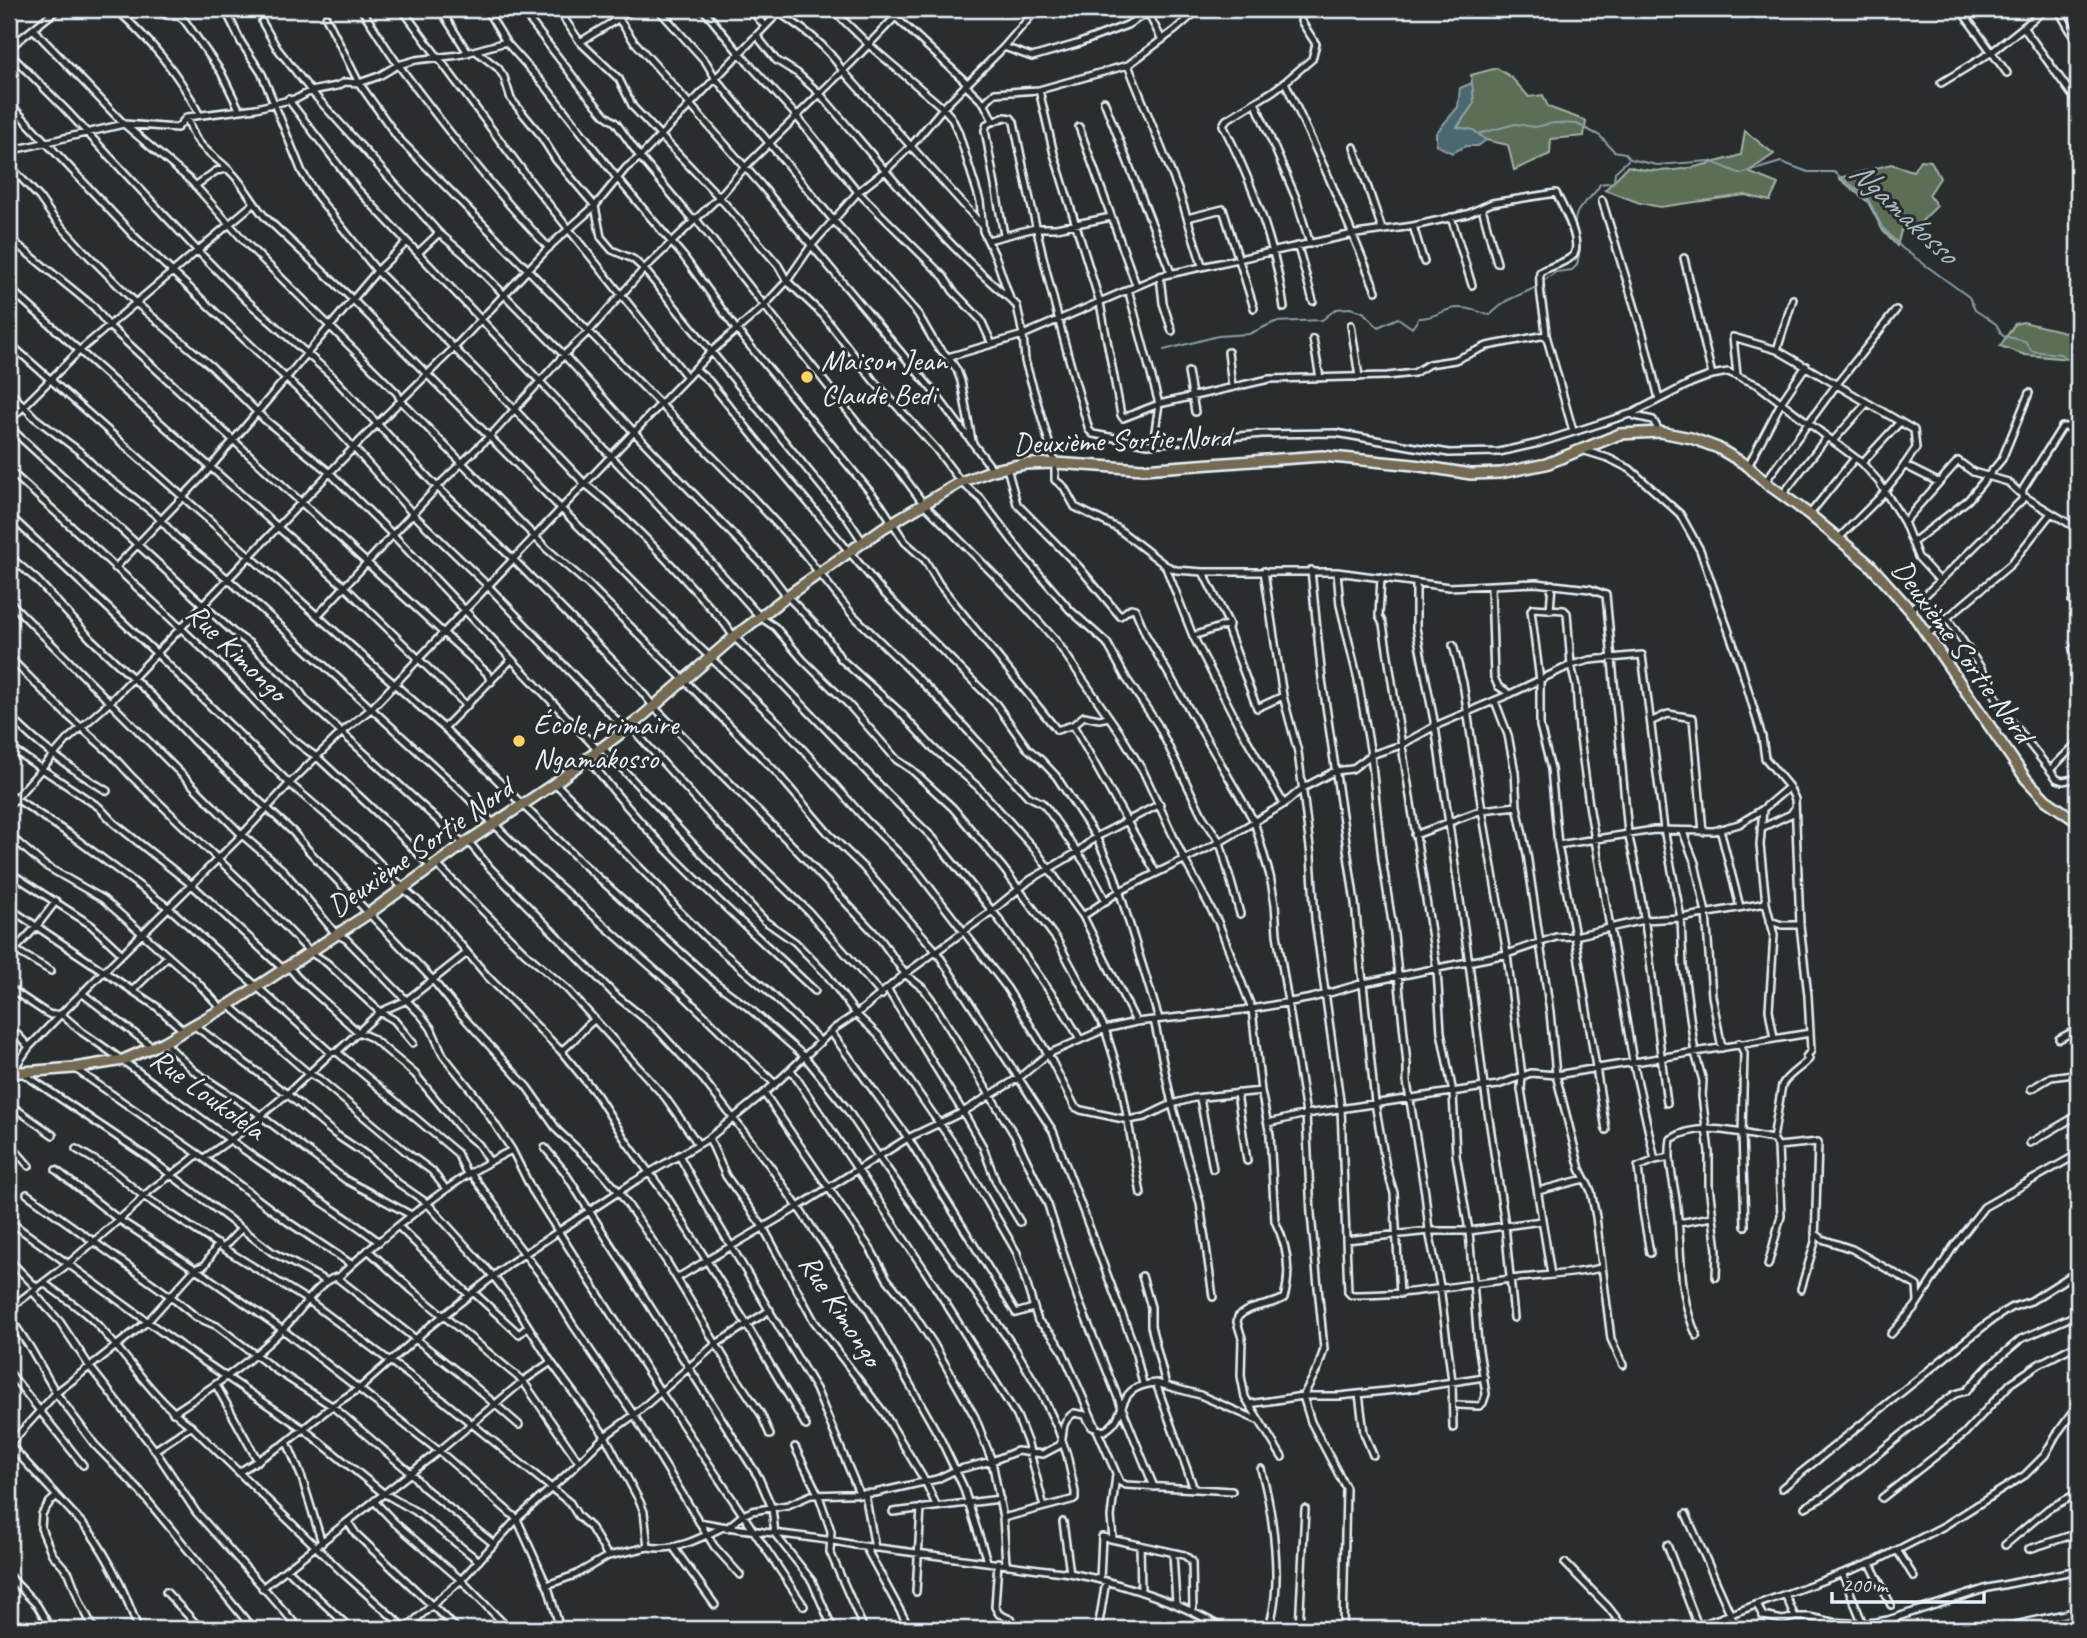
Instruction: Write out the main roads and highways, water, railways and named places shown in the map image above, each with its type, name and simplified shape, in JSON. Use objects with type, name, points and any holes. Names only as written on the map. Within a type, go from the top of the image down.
[{"type":"main road","name":"Deuxième Sortie Nord","points":[[15,1072],[74,1068],[123,1060],[195,1026],[368,914],[466,842],[555,783],[628,728],[734,637],[819,572],[923,503],[961,482],[993,470],[1007,468],[1055,463],[1133,469],[1322,456],[1471,474],[1501,473],[1546,464],[1620,434],[1660,432],[1705,443],[1748,466],[1870,565],[1928,634],[2026,779],[2046,800],[2078,822]]},
{"type":"water","points":[[1472,83],[1474,103],[1457,127],[1473,130],[1486,140],[1478,146],[1466,146],[1452,153],[1436,145],[1436,133],[1458,107],[1460,88]]},
{"type":"waterway","name":"Ngamakosso","points":[[1478,134],[1515,124],[1535,127],[1554,123],[1577,124],[1600,136],[1614,151],[1625,153],[1630,159],[1657,165],[1710,161],[1741,174],[1781,162],[1808,172],[1834,172],[1867,197],[1882,227],[1902,248],[1969,297],[1975,310],[1996,324],[2003,336],[2025,341],[2032,351],[2060,354],[2078,365]]},
{"type":"waterway","points":[[1576,232],[1575,223],[1579,210],[1600,184],[1614,182],[1615,172],[1628,160]]},
{"type":"waterway","points":[[1543,281],[1556,272],[1572,270],[1577,265],[1580,249],[1578,241]]},
{"type":"waterway","points":[[1164,350],[1218,336],[1249,334],[1275,322],[1322,320],[1336,309],[1350,308],[1363,312],[1378,327],[1398,318],[1412,328],[1419,318],[1456,308],[1490,315],[1506,301],[1539,286]]},
{"type":"place","name":"Maison Jean Claude Bedi","points":[[807,377]]},
{"type":"place","name":"École primaire Ngamakosso","points":[[519,741]]}]
